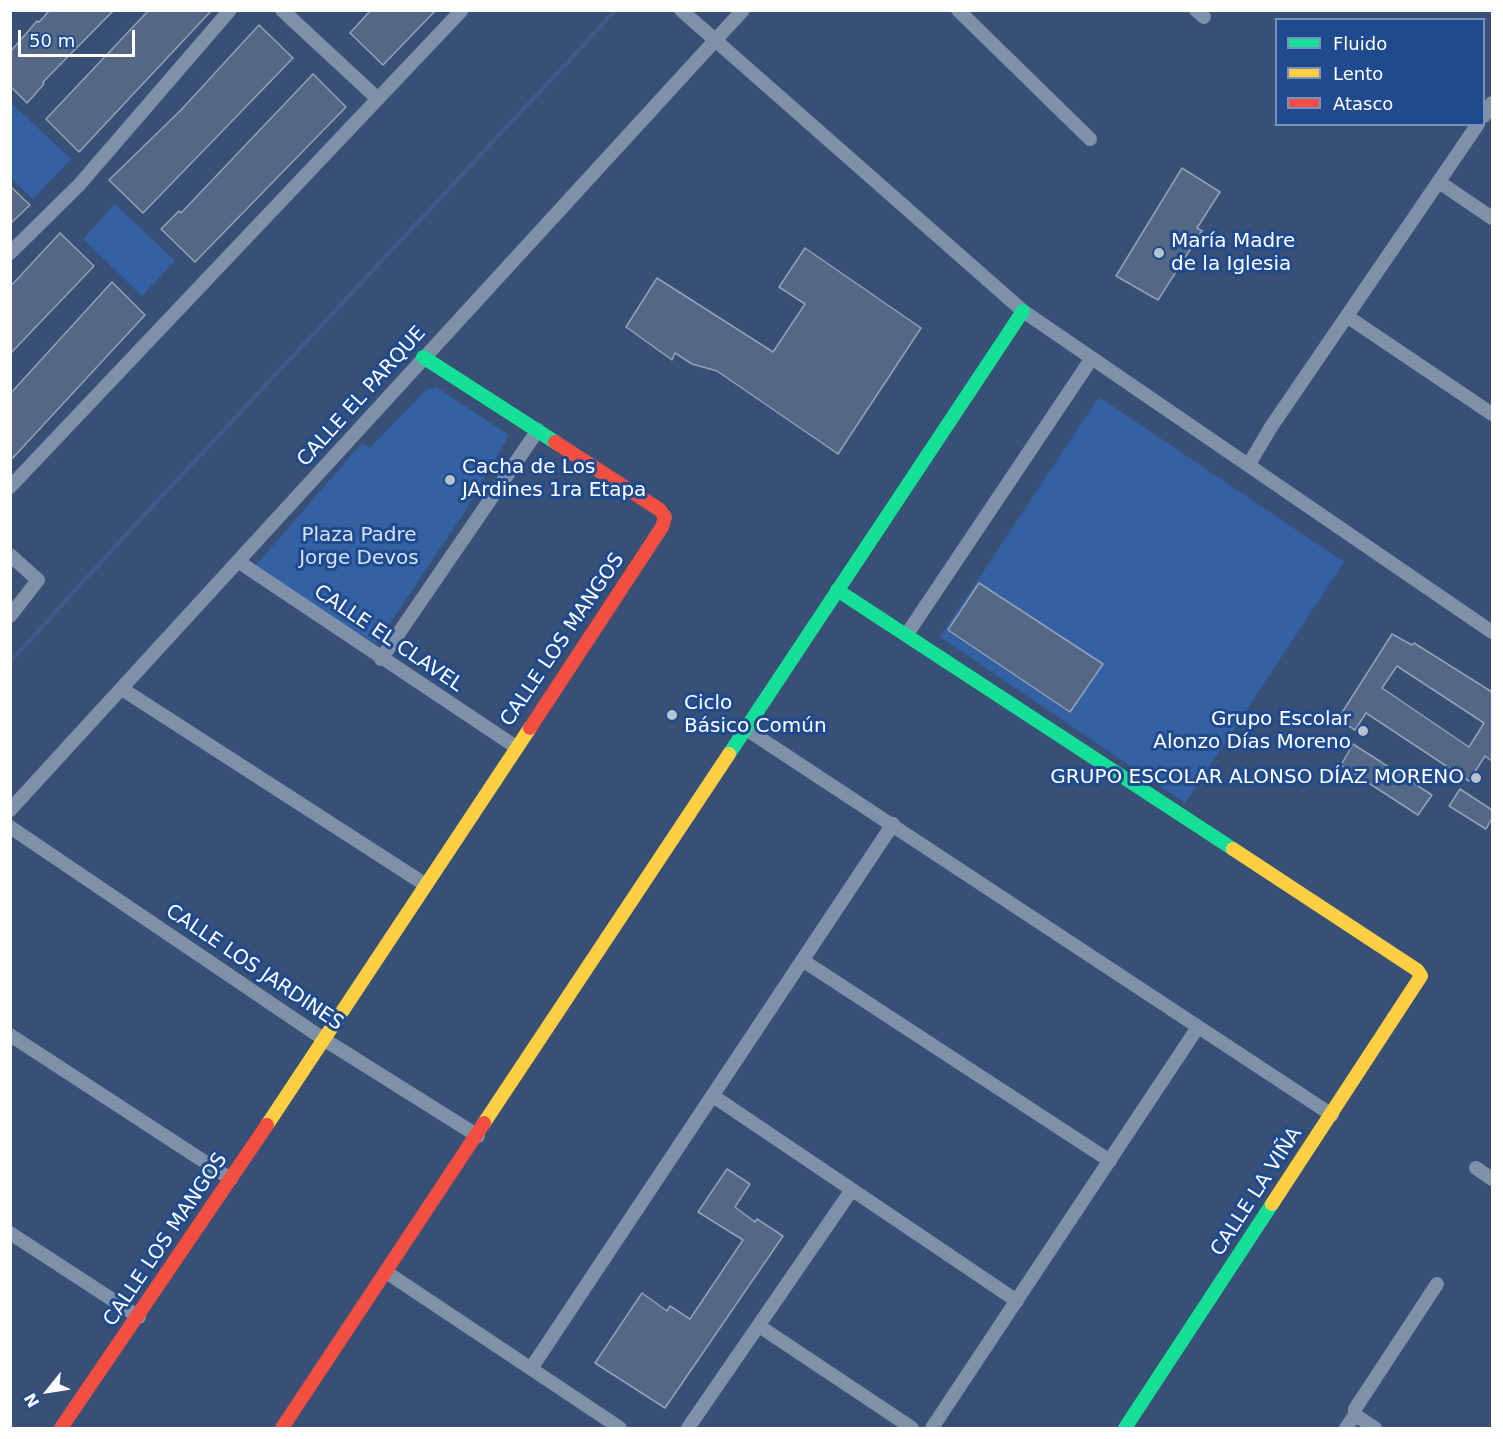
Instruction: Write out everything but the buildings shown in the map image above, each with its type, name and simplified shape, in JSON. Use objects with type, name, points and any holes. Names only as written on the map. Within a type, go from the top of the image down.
[{"type":"street","points":[[10,253],[79,185],[230,10]]},
{"type":"street","points":[[282,10],[378,99]]},
{"type":"street","points":[[10,488],[462,10]]},
{"type":"street","points":[[681,10],[1023,311],[1492,632]]},
{"type":"street","name":"CALLE EL PARQUE","points":[[10,810],[743,10]]},
{"type":"street","points":[[958,10],[1089,139]]},
{"type":"street","points":[[1249,464],[1271,427],[1477,126]]},
{"type":"street","points":[[1439,182],[1492,218]]},
{"type":"street","points":[[282,1428],[478,1136],[1023,311]]},
{"type":"street","points":[[1348,317],[1492,414]]},
{"type":"street","name":"CALLE LOS MANGOS","points":[[61,1428],[139,1317],[325,1040],[662,527],[665,517],[660,510],[423,357]]},
{"type":"street","points":[[837,590],[907,634],[1092,358]]},
{"type":"street","points":[[381,658],[538,430]]},
{"type":"street","points":[[10,555],[38,580],[10,616]]},
{"type":"street","name":"CALLE EL CLAVEL","points":[[239,562],[516,747]]},
{"type":"street","name":"CALLE LA VIÑA","points":[[907,634],[1417,970],[1421,976],[1125,1428]]},
{"type":"street","points":[[122,689],[426,885]]},
{"type":"street","points":[[746,729],[1332,1115]]},
{"type":"street","points":[[532,1367],[893,824]]},
{"type":"street","name":"CALLE LOS JARDINES","points":[[10,827],[325,1040],[478,1136]]},
{"type":"street","points":[[802,960],[1110,1161]]},
{"type":"street","points":[[933,1428],[1198,1028]]},
{"type":"street","points":[[10,1035],[231,1179]]},
{"type":"street","points":[[713,1096],[1017,1301]]},
{"type":"street","points":[[1476,1168],[1492,1179]]},
{"type":"street","points":[[688,1428],[851,1191]]},
{"type":"street","points":[[10,1233],[139,1317]]},
{"type":"street","points":[[386,1272],[621,1428]]},
{"type":"street","points":[[1346,1428],[1355,1415],[1355,1409],[1437,1284]]},
{"type":"street","points":[[759,1326],[912,1428]]},
{"type":"street","points":[[1355,1415],[1375,1428]]},
{"type":"green space","points":[[11,103],[71,159],[33,199],[11,178]]},
{"type":"green space","points":[[115,204],[175,261],[142,296],[83,239]]},
{"type":"green space","name":"Plaza Padre Jorge Devos","points":[[436,387],[509,435],[464,513],[376,644],[259,571],[256,565],[362,443],[370,448],[426,390]]},
{"type":"green space","points":[[1099,397],[1344,562],[1185,803],[940,637]]},
{"type":"waterway","points":[[10,662],[616,10]]},
{"type":"traffic: fast","points":[[729,754],[1023,311]]},
{"type":"traffic: fast","points":[[423,357],[555,442]]},
{"type":"traffic: fast","points":[[837,590],[1233,849]]},
{"type":"traffic: fast","points":[[1125,1428],[1272,1204]]},
{"type":"traffic: slow","points":[[267,1125],[530,728]]},
{"type":"traffic: slow","points":[[484,1123],[729,754]]},
{"type":"traffic: slow","points":[[1233,849],[1417,970],[1421,976],[1272,1204]]},
{"type":"traffic: jam","points":[[530,728],[662,527],[665,517],[660,510],[555,442]]},
{"type":"traffic: jam","points":[[282,1428],[484,1123]]},
{"type":"traffic: jam","points":[[61,1428],[267,1125]]},
{"type":"place","name":"María Madre de la Iglesia","points":[[1159,253]]},
{"type":"place","name":"Cacha de Los JArdines 1ra Etapa","points":[[450,480]]},
{"type":"place","name":"Ciclo Básico Común","points":[[672,715]]},
{"type":"place","name":"Grupo Escolar Alonzo Días Moreno","points":[[1363,731]]},
{"type":"place","name":"GRUPO ESCOLAR ALONSO DÍAZ MORENO","points":[[1476,778]]}]
